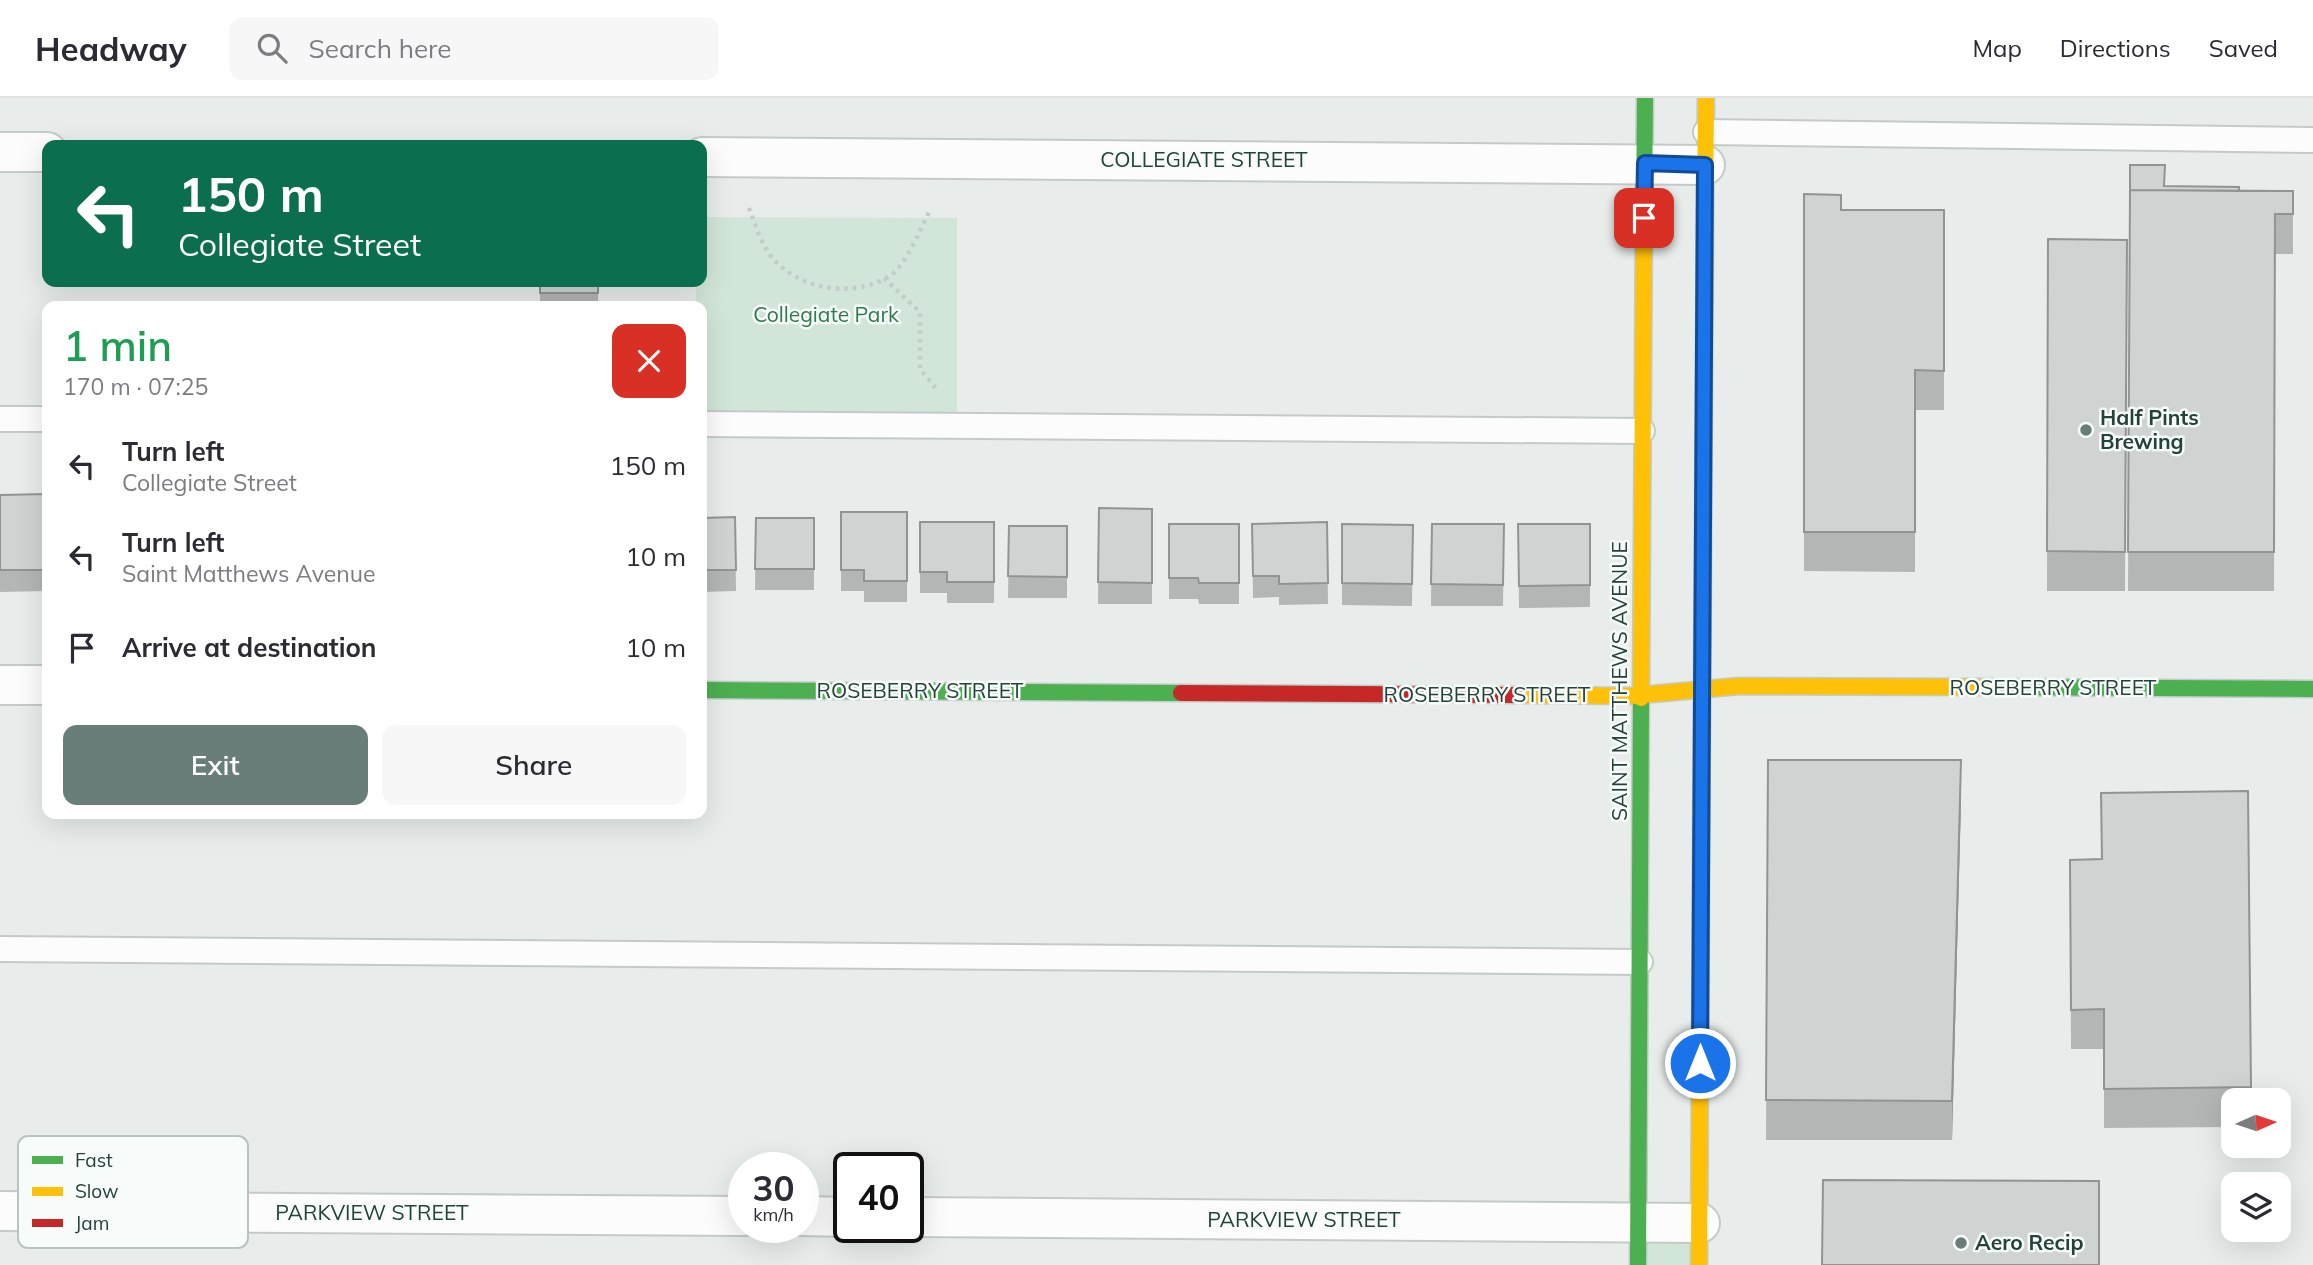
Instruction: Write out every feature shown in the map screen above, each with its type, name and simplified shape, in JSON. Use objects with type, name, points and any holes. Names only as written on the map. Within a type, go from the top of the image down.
[{"type":"street","name":"SAINT MATTHEWS AVENUE","points":[[1638,1265],[1645,98]]},
{"type":"street","points":[[1699,1265],[1706,98]]},
{"type":"street","name":"COLLEGIATE STREET","points":[[707,157],[1645,163],[1706,149]]},
{"type":"street","points":[[0,152],[42,152]]},
{"type":"street","points":[[0,685],[42,685]]},
{"type":"street","name":"ROSEBERRY STREET","points":[[707,690],[1641,696],[1739,685],[2313,689]]},
{"type":"street","name":"PARKVIEW STREET","points":[[0,1211],[18,1211]]},
{"type":"street","name":"PARKVIEW STREET","points":[[248,1213],[728,1216]]},
{"type":"street","name":"PARKVIEW STREET","points":[[924,1217],[1700,1223]]},
{"type":"lane","points":[[1706,149],[2313,140]]},
{"type":"lane","points":[[0,419],[42,419]]},
{"type":"lane","points":[[707,424],[1642,431]]},
{"type":"lane","points":[[0,949],[1640,961]]},
{"type":"path","points":[[749,208],[761,239],[775,261],[801,280],[830,289],[849,288],[893,274],[913,246],[930,210]]},
{"type":"path","points":[[884,278],[920,312],[920,369],[935,390],[949,394],[964,426]]},
{"type":"green space","name":"Collegiate Park","points":[[707,217],[957,218],[957,412],[707,412],[707,301],[696,301],[696,287],[707,287]]},
{"type":"green space","points":[[1638,1223],[1700,1223],[1699,1265],[1638,1265]]},
{"type":"building","points":[[2130,165],[2165,165],[2164,186],[2239,187],[2239,191],[2130,190]]},
{"type":"building","points":[[2130,190],[2293,191],[2293,214],[2275,214],[2274,552],[2128,552]]},
{"type":"building","points":[[1804,194],[1841,195],[1841,210],[1944,210],[1944,371],[1915,370],[1915,532],[1804,532]]},
{"type":"building","name":"Half Pints Brewing","points":[[2048,239],[2127,240],[2125,552],[2047,551]]},
{"type":"building","points":[[540,287],[598,287],[598,293],[540,293]]},
{"type":"building","points":[[42,494],[42,570],[0,570],[0,495]]},
{"type":"building","points":[[1099,508],[1152,509],[1152,583],[1098,582]]},
{"type":"building","points":[[841,512],[907,512],[907,581],[864,581],[864,570],[841,570]]},
{"type":"building","points":[[735,517],[736,570],[707,570],[707,518]]},
{"type":"building","points":[[756,518],[814,518],[814,569],[755,569]]},
{"type":"building","points":[[920,522],[994,522],[994,582],[947,582],[947,572],[920,572]]},
{"type":"building","points":[[1327,522],[1328,583],[1279,584],[1279,576],[1253,576],[1252,524]]},
{"type":"building","points":[[1169,524],[1239,524],[1239,583],[1199,583],[1198,578],[1169,578]]},
{"type":"building","points":[[1342,524],[1413,525],[1412,584],[1342,583]]},
{"type":"building","points":[[1432,524],[1504,524],[1503,585],[1431,584]]},
{"type":"building","points":[[1518,524],[1590,524],[1590,585],[1519,586]]},
{"type":"building","points":[[1009,526],[1067,526],[1067,577],[1008,576]]},
{"type":"building","points":[[1768,760],[1961,760],[1952,1101],[1766,1100]]},
{"type":"building","points":[[2248,791],[2251,1087],[2104,1089],[2104,1009],[2071,1010],[2070,860],[2102,859],[2101,793]]},
{"type":"building","points":[[1823,1180],[2099,1181],[2099,1265],[1822,1265]]},
{"type":"traffic: fast","points":[[1644,211],[1645,98]]},
{"type":"traffic: fast","points":[[1701,861],[1705,211]]},
{"type":"traffic: fast","points":[[1985,687],[2313,689]]},
{"type":"traffic: fast","points":[[707,690],[1181,693]]},
{"type":"traffic: fast","points":[[1638,1265],[1641,698]]},
{"type":"traffic: slow","points":[[1705,211],[1706,98]]},
{"type":"traffic: slow","points":[[1641,698],[1644,211]]},
{"type":"traffic: slow","points":[[1517,695],[1630,696],[1739,686],[1985,687]]},
{"type":"traffic: slow","points":[[1699,1265],[1701,861]]},
{"type":"traffic: jam","points":[[1181,693],[1517,695]]},
{"type":"place","name":"Half Pints Brewing","points":[[2086,430]]},
{"type":"place","name":"Aero Recip","points":[[1961,1243]]},
{"type":"route","points":[[1644,218],[1645,163],[1705,165],[1700,1063]]}]
